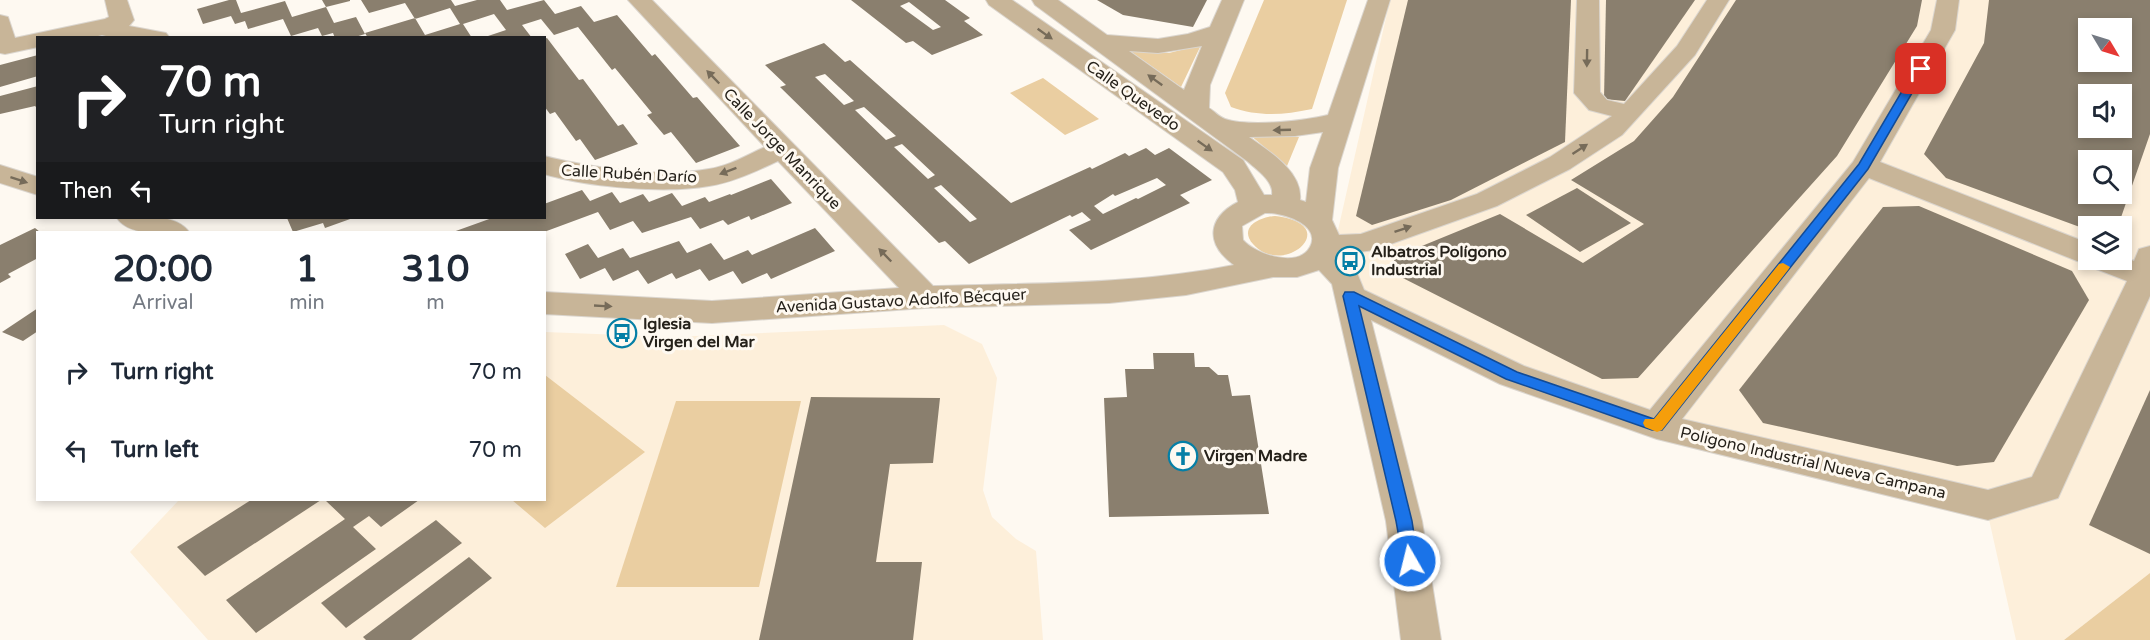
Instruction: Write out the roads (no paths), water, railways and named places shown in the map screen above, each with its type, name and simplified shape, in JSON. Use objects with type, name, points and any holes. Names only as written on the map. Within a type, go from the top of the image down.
[{"type":"street","points":[[60,36],[106,28],[122,20],[116,0]]},
{"type":"street","name":"Calle Jorge Manrique","points":[[639,0],[926,297]]},
{"type":"street","name":"Calle Quevedo","points":[[997,0],[1233,166],[1249,190],[1253,205]]},
{"type":"street","name":"Calle Quevedo","points":[[1043,0],[1257,155],[1281,178],[1309,226]]},
{"type":"street","points":[[1196,109],[1197,85],[1233,0]]},
{"type":"street","points":[[1379,0],[1324,168],[1309,226],[1311,263],[1297,267],[1272,267],[1250,261],[1237,252],[1229,242],[1227,230],[1231,220],[1240,211],[1253,205],[1309,226],[1364,243],[1488,200],[1560,163],[1613,129],[1630,113],[1686,50],[1718,0]]},
{"type":"street","points":[[1588,0],[1587,93],[1598,105],[1630,113]]},
{"type":"street","points":[[1657,426],[1864,166],[1944,30],[1948,0]]},
{"type":"street","points":[[0,22],[5,47],[36,40]]},
{"type":"street","points":[[106,28],[148,36]]},
{"type":"street","points":[[1102,42],[1158,46],[1192,41],[1219,32]]},
{"type":"street","points":[[1220,126],[1282,131],[1315,128],[1339,120]]},
{"type":"street","name":"Calle Rubén Darío","points":[[546,165],[554,170],[584,175],[700,180],[782,149]]},
{"type":"street","points":[[1864,166],[2078,250]]},
{"type":"street","points":[[0,174],[36,185]]},
{"type":"street","points":[[133,219],[171,231]]},
{"type":"street","points":[[1309,226],[1346,280],[1404,521],[1421,640]]},
{"type":"street","points":[[1186,285],[1229,242]]},
{"type":"street","points":[[2132,264],[2147,266]]},
{"type":"street","name":"Polígono Industrial Nueva Campana","points":[[1349,296],[1512,375],[1657,426],[1988,505],[2045,488],[2147,266]]},
{"type":"street","name":"Avenida Gustavo Adolfo Bécquer","points":[[546,303],[712,312],[926,297],[1109,292],[1186,285],[1272,267]]},
{"type":"place","name":"Albatros Polígono Industrial","points":[[1350,261]]},
{"type":"place","name":"Iglesia Virgen del Mar","points":[[622,333]]},
{"type":"place","name":"Virgen Madre","points":[[1183,456]]}]
